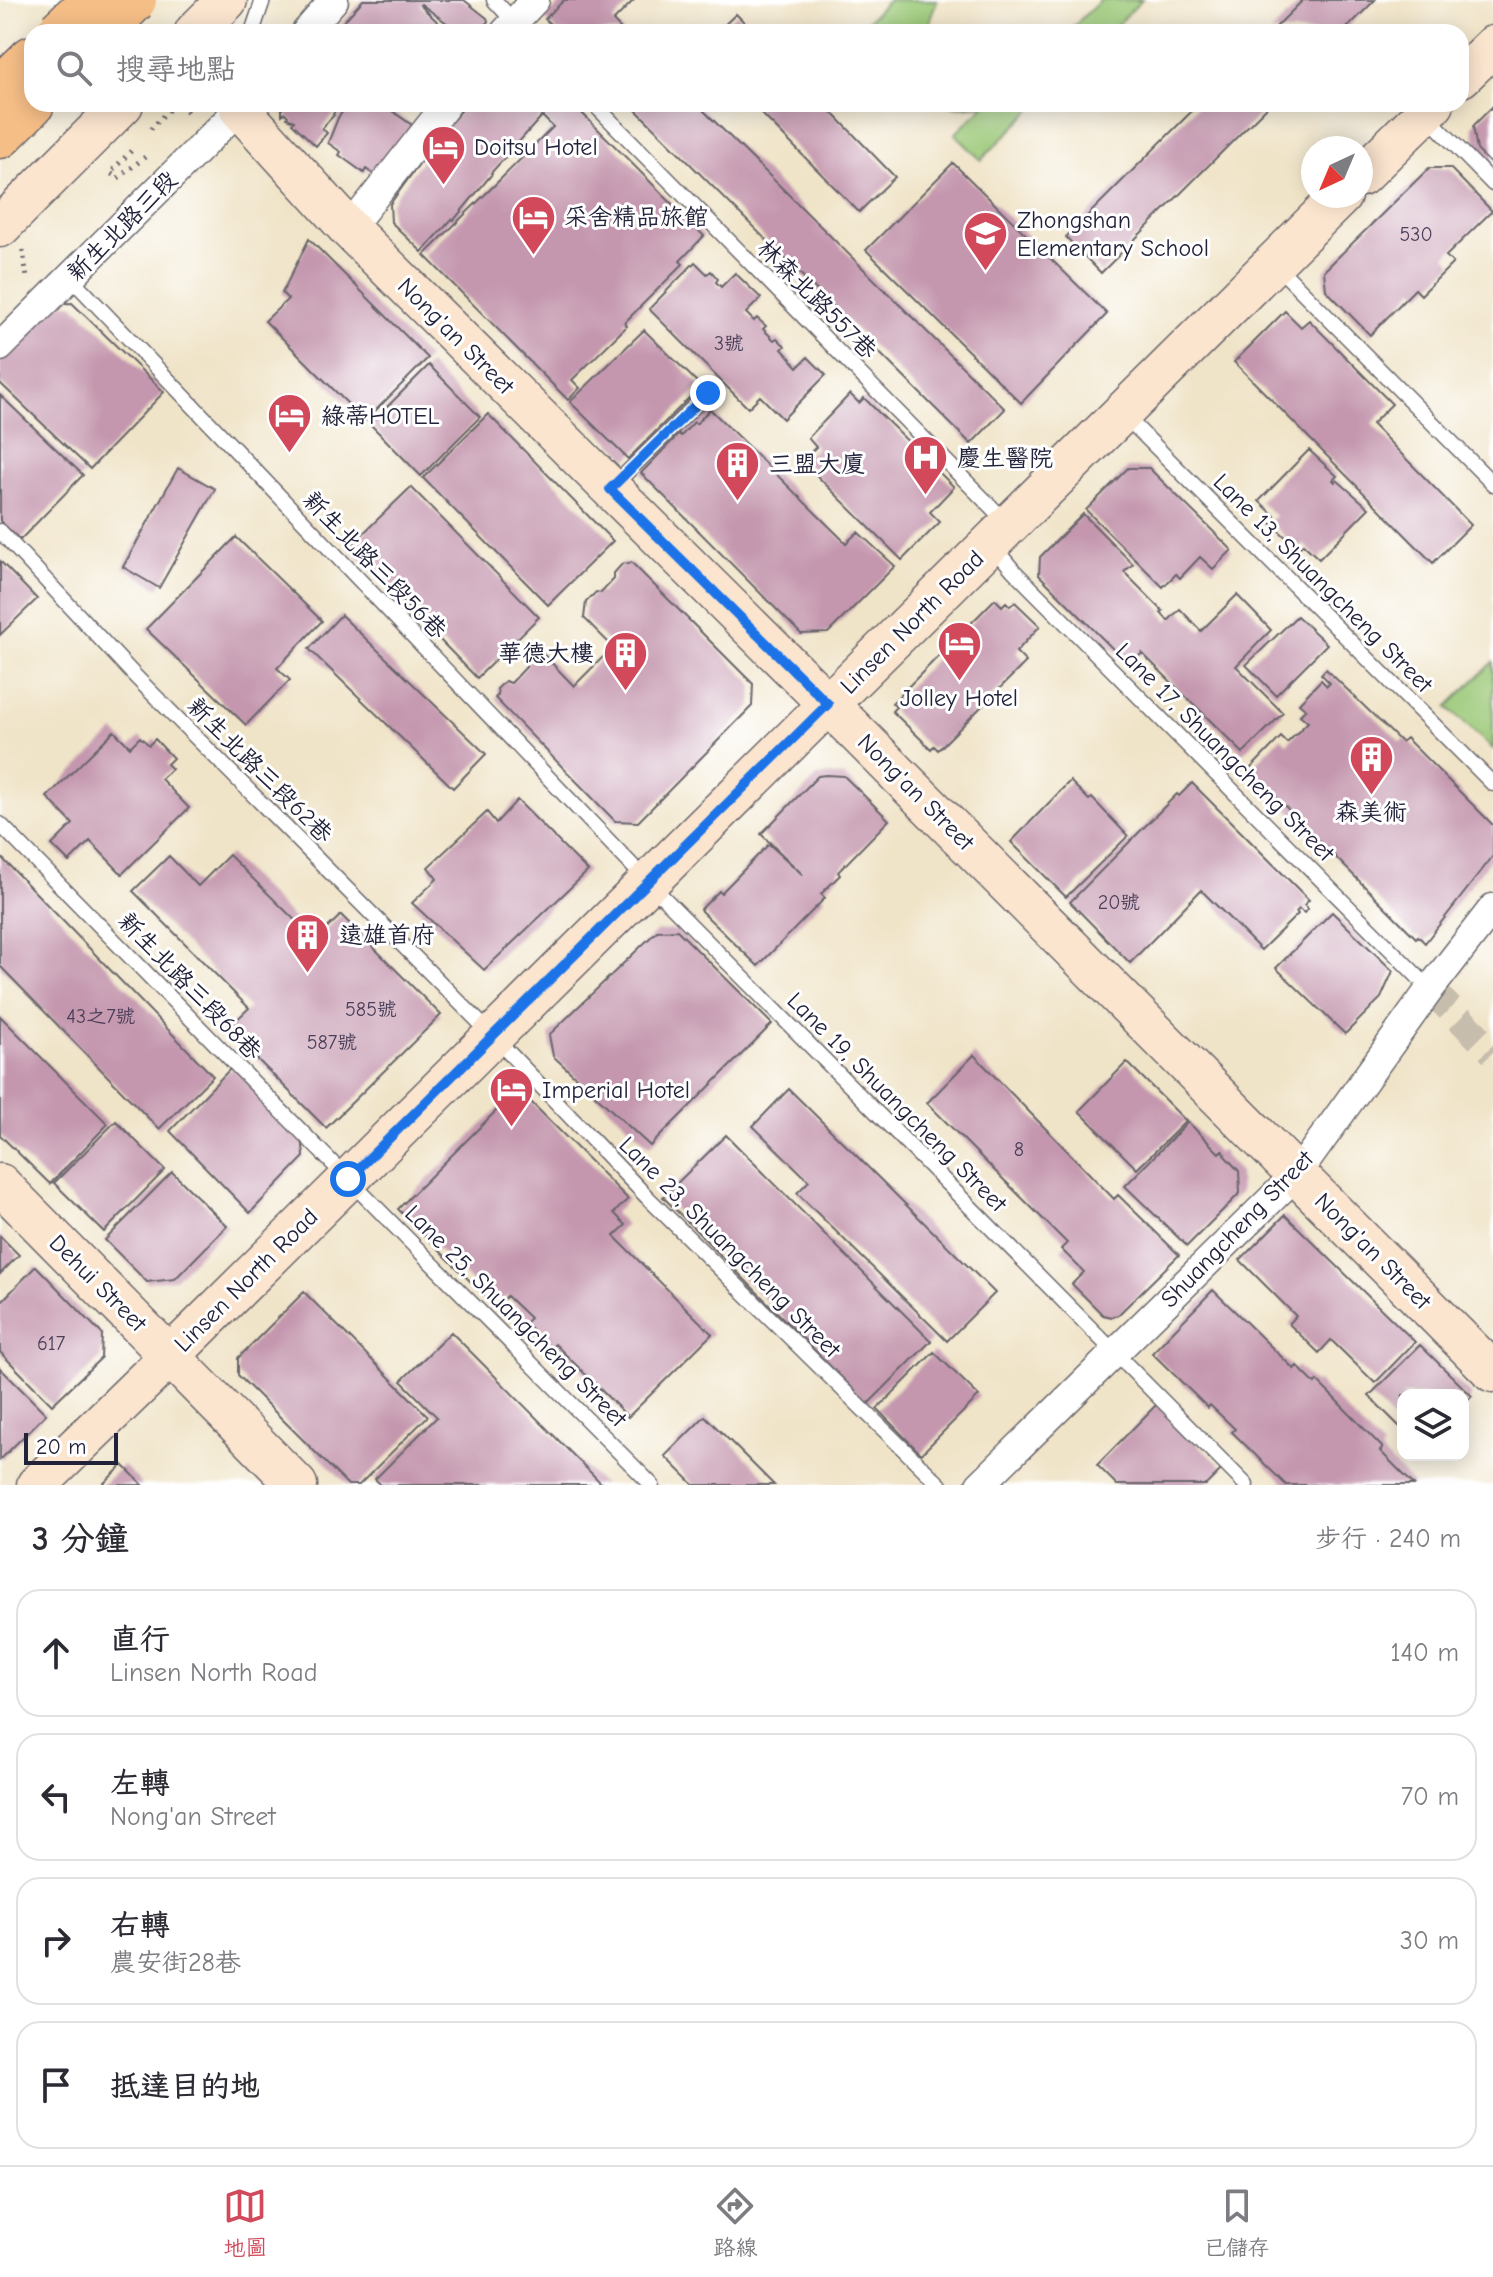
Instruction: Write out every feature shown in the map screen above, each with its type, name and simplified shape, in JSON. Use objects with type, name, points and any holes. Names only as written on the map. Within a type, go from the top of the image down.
[{"type":"highway","points":[[62,24],[78,0]]},
{"type":"highway","points":[[65,24],[93,0]]},
{"type":"highway","points":[[111,24],[134,0]]},
{"type":"highway","points":[[0,89],[24,66]]},
{"type":"highway","points":[[0,136],[24,112]]},
{"type":"street","points":[[203,24],[227,0]]},
{"type":"street","points":[[313,24],[334,0]]},
{"type":"street","points":[[518,24],[535,0]]},
{"type":"street","points":[[1469,69],[1493,46]]},
{"type":"street","points":[[11,236],[116,112]]},
{"type":"street","name":"新生北路三段","points":[[0,347],[235,112]]},
{"type":"street","name":"Nong'an Street","points":[[246,112],[349,229],[828,704],[1493,1372]]},
{"type":"street","points":[[349,229],[441,112]]},
{"type":"street","points":[[1373,164],[1426,112]]},
{"type":"street","name":"Linsen North Road","points":[[37,1485],[1329,208]]},
{"type":"street","name":"Shuangcheng Street","points":[[980,1485],[1297,1174],[1430,989],[1493,908]]},
{"type":"street","name":"Dehui Street","points":[[0,1184],[297,1485]]},
{"type":"lane","points":[[255,24],[263,0]]},
{"type":"lane","points":[[494,0],[511,24]]},
{"type":"lane","name":"林森北路557巷","points":[[602,112],[1000,534]]},
{"type":"lane","points":[[1432,112],[1493,184]]},
{"type":"lane","points":[[1274,263],[1493,484]]},
{"type":"lane","name":"新生北路三段56巷","points":[[71,278],[648,882]]},
{"type":"lane","points":[[610,489],[708,393]]},
{"type":"lane","name":"Lane 13, Shuangcheng Street","points":[[1122,413],[1493,784]]},
{"type":"lane","name":"新生北路三段62巷","points":[[0,531],[135,676],[493,1036]]},
{"type":"lane","name":"Lane 17, Shuangcheng Street","points":[[1000,534],[1013,570],[1430,989]]},
{"type":"lane","name":"新生北路三段68巷","points":[[0,824],[348,1179]]},
{"type":"lane","name":"Lane 19, Shuangcheng Street","points":[[648,882],[1246,1485]]},
{"type":"lane","name":"Lane 23, Shuangcheng Street","points":[[493,1036],[647,1197],[940,1485]]},
{"type":"lane","name":"Lane 25, Shuangcheng Street","points":[[348,1179],[652,1485]]},
{"type":"path","points":[[142,139],[167,112]]},
{"type":"path","points":[[131,150],[110,173],[118,178],[154,150]]},
{"type":"path","points":[[11,236],[27,278]]},
{"type":"green space","points":[[889,0],[937,0],[930,24],[864,24]]},
{"type":"green space","points":[[1101,0],[1142,0],[1118,24],[1076,24]]},
{"type":"green space","points":[[978,112],[1029,112],[981,160],[955,134]]},
{"type":"green space","points":[[1493,662],[1493,749],[1447,707]]},
{"type":"building","points":[[363,0],[464,0],[488,21],[486,24],[448,24],[421,4],[440,24],[341,24]]},
{"type":"building","points":[[564,0],[634,0],[613,21],[616,24],[550,24],[545,19]]},
{"type":"building","points":[[1303,0],[1375,0],[1351,24],[1279,24]]},
{"type":"building","points":[[736,14],[746,24],[725,24]]},
{"type":"building","points":[[1493,106],[1493,166],[1477,150],[1473,126]]},
{"type":"building","points":[[282,112],[334,112],[322,128],[327,133],[316,146],[292,123],[294,121],[287,118],[285,113],[282,115]]},
{"type":"building","points":[[342,112],[393,112],[412,125],[376,176],[366,169],[364,173],[328,143]]},
{"type":"building","points":[[460,112],[581,112],[704,236],[680,261],[683,264],[624,323],[627,326],[572,380],[580,388],[568,400],[424,255],[553,127],[542,116],[454,220],[422,252],[391,222],[390,204]]},
{"type":"building","points":[[638,112],[705,112],[1005,409],[971,444]]},
{"type":"building","points":[[760,112],[832,112],[895,177],[859,212]]},
{"type":"building","points":[[1191,112],[1262,112],[1101,273],[1066,237]]},
{"type":"building","points":[[953,163],[1107,314],[1021,403],[866,250]]},
{"type":"building","points":[[1429,168],[1450,168],[1492,211],[1446,256],[1453,263],[1421,295],[1415,289],[1370,335],[1326,290],[1324,271]]},
{"type":"building","points":[[309,239],[428,358],[365,421],[265,321],[288,299],[282,293]]},
{"type":"building","points":[[695,262],[707,274],[711,271],[721,287],[735,273],[761,298],[746,313],[766,326],[763,329],[785,346],[782,349],[798,367],[808,357],[826,375],[783,419],[760,396],[748,408],[649,309]]},
{"type":"building","points":[[72,303],[164,392],[90,469],[0,383],[0,359],[53,304]]},
{"type":"building","points":[[1285,311],[1301,327],[1309,320],[1392,404],[1372,424],[1471,525],[1433,563],[1234,362]]},
{"type":"building","points":[[644,330],[701,386],[628,459],[570,402]]},
{"type":"building","points":[[429,365],[480,417],[421,476],[370,424]]},
{"type":"building","points":[[850,394],[859,403],[864,398],[954,487],[930,512],[940,522],[902,560],[802,461],[816,447],[808,438]]},
{"type":"building","points":[[0,395],[83,475],[20,540],[0,521]]},
{"type":"building","name":"三盟大廈","points":[[710,409],[846,543],[858,532],[895,566],[828,633],[801,634],[641,473],[679,434],[681,436],[694,422],[696,424]]},
{"type":"building","points":[[488,414],[613,541],[548,605],[423,478]]},
{"type":"building","points":[[1309,450],[1337,476],[1333,480],[1335,482],[1337,480],[1369,508],[1319,559],[1303,544],[1298,549],[1269,521],[1275,516],[1259,501]]},
{"type":"building","points":[[178,468],[215,489],[159,588],[123,567]]},
{"type":"building","points":[[1128,468],[1149,468],[1232,550],[1213,569],[1200,557],[1180,578],[1176,574],[1163,587],[1086,510]]},
{"type":"building","points":[[411,487],[539,617],[477,678],[349,547]]},
{"type":"building","points":[[1083,514],[1133,564],[1124,572],[1163,611],[1161,613],[1168,621],[1180,609],[1201,631],[1237,595],[1271,630],[1236,666],[1283,713],[1243,753],[1142,653],[1130,666],[1039,575],[1040,557]]},
{"type":"building","points":[[236,537],[322,621],[277,668],[290,680],[246,725],[146,629]]},
{"type":"building","points":[[0,561],[37,599],[0,635]]},
{"type":"building","name":"華德大樓","points":[[631,562],[753,684],[752,706],[638,822],[615,821],[495,698],[497,689],[505,681],[511,683],[534,654],[541,652],[574,686],[613,647],[584,618],[586,602],[596,592],[601,593],[623,563]]},
{"type":"building","name":"Jolley Hotel","points":[[995,599],[1002,606],[1006,602],[1010,606],[1015,602],[1040,626],[1016,652],[1026,662],[938,750],[934,746],[931,749],[892,711],[896,707],[892,703]]},
{"type":"building","points":[[341,615],[486,754],[453,788],[309,649]]},
{"type":"building","points":[[1297,616],[1327,644],[1276,695],[1246,665]]},
{"type":"building","name":"森美術","points":[[1326,669],[1401,742],[1406,738],[1493,825],[1493,856],[1425,943],[1418,936],[1416,938],[1249,770],[1281,737],[1287,743],[1308,722],[1300,715],[1306,709],[1299,703],[1321,680],[1327,686],[1330,683],[1321,674]]},
{"type":"building","points":[[114,731],[130,747],[140,737],[149,745],[155,739],[173,758],[167,764],[172,769],[161,779],[189,808],[122,874],[90,841],[69,862],[52,845],[73,824],[47,797]]},
{"type":"building","points":[[818,776],[844,776],[889,820],[838,872],[840,875],[821,894],[825,898],[758,966],[700,910],[769,844],[803,875],[761,834]]},
{"type":"building","points":[[1070,781],[1089,800],[1092,798],[1128,836],[1066,897],[1011,842]]},
{"type":"building","points":[[1192,783],[1309,900],[1304,905],[1308,909],[1304,913],[1299,909],[1298,914],[1261,950],[1201,890],[1130,963],[1070,902],[1177,794],[1179,796]]},
{"type":"building","points":[[517,800],[588,871],[484,970],[412,903],[437,879],[428,867],[487,812],[496,823]]},
{"type":"building","name":"遠雄首府","points":[[229,855],[315,940],[341,915],[441,1015],[326,1128],[227,1029],[249,1008],[133,891],[169,856],[198,886]]},
{"type":"building","points":[[0,856],[213,1076],[159,1129],[0,966]]},
{"type":"building","points":[[1332,912],[1393,971],[1381,998],[1345,1034],[1276,968]]},
{"type":"building","points":[[677,930],[772,1024],[650,1146],[553,1056],[549,1035],[657,931]]},
{"type":"building","points":[[0,1016],[108,1124],[50,1184],[0,1135]]},
{"type":"building","points":[[974,1055],[1114,1199],[1118,1195],[1179,1255],[1118,1315],[1103,1315],[1072,1284],[1084,1272],[1061,1249],[1067,1243],[927,1103]]},
{"type":"building","points":[[1127,1062],[1186,1121],[1137,1169],[1079,1111]]},
{"type":"building","points":[[230,1069],[238,1070],[302,1137],[304,1157],[250,1213],[170,1131]]},
{"type":"building","points":[[518,1089],[628,1199],[614,1213],[626,1225],[614,1236],[712,1334],[628,1417],[555,1344],[551,1349],[525,1323],[530,1318],[507,1296],[496,1307],[398,1209]]},
{"type":"building","points":[[789,1089],[995,1293],[947,1341],[797,1193],[809,1181],[753,1126]]},
{"type":"building","points":[[116,1121],[165,1170],[104,1232],[54,1183]]},
{"type":"building","points":[[1188,1122],[1219,1153],[1222,1150],[1239,1171],[1240,1193],[1187,1246],[1125,1186]]},
{"type":"building","points":[[726,1135],[931,1341],[868,1404],[663,1197]]},
{"type":"building","points":[[172,1172],[227,1226],[175,1279],[147,1282],[105,1240]]},
{"type":"building","points":[[1285,1215],[1415,1342],[1375,1383],[1331,1340],[1319,1353],[1289,1324],[1296,1316],[1240,1260]]},
{"type":"building","points":[[0,1236],[19,1255],[0,1274]]},
{"type":"building","points":[[36,1266],[102,1334],[101,1358],[52,1405],[0,1352],[0,1303]]},
{"type":"building","points":[[1213,1290],[1294,1369],[1297,1366],[1315,1384],[1317,1381],[1383,1448],[1380,1451],[1414,1485],[1286,1485],[1232,1432],[1235,1429],[1210,1405],[1208,1408],[1152,1353]]},
{"type":"building","points":[[304,1292],[428,1416],[359,1485],[348,1485],[238,1375],[238,1358]]},
{"type":"building","points":[[451,1332],[603,1485],[381,1485],[375,1479],[437,1417],[401,1381]]},
{"type":"building","points":[[1420,1345],[1465,1389],[1397,1389],[1397,1424],[1369,1396]]},
{"type":"building","points":[[934,1352],[979,1396],[921,1454],[877,1409]]},
{"type":"building","points":[[0,1368],[46,1414],[0,1460]]},
{"type":"building","points":[[1157,1404],[1223,1468],[1206,1485],[1117,1485],[1097,1465]]},
{"type":"building","points":[[705,1416],[774,1485],[694,1485],[665,1456]]},
{"type":"building","points":[[123,1465],[143,1485],[102,1485]]},
{"type":"tunnel","points":[[1430,989],[1493,1052]]},
{"type":"place","name":"Doitsu Hotel","points":[[443,186]]},
{"type":"place","name":"采舍精品旅館","points":[[533,256]]},
{"type":"place","name":"Zhongshan Elementary School","points":[[986,273]]},
{"type":"place","name":"綠蒂HOTEL","points":[[290,455]]},
{"type":"place","name":"慶生醫院","points":[[926,497]]},
{"type":"place","name":"三盟大廈","points":[[738,503]]},
{"type":"place","name":"Jolley Hotel","points":[[959,683]]},
{"type":"place","name":"華德大樓","points":[[625,692]]},
{"type":"place","name":"森美術","points":[[1371,797]]},
{"type":"place","name":"遠雄首府","points":[[308,974]]},
{"type":"place","name":"Imperial Hotel","points":[[511,1129]]},
{"type":"route","points":[[348,1179],[828,704],[610,489],[708,393]]}]
